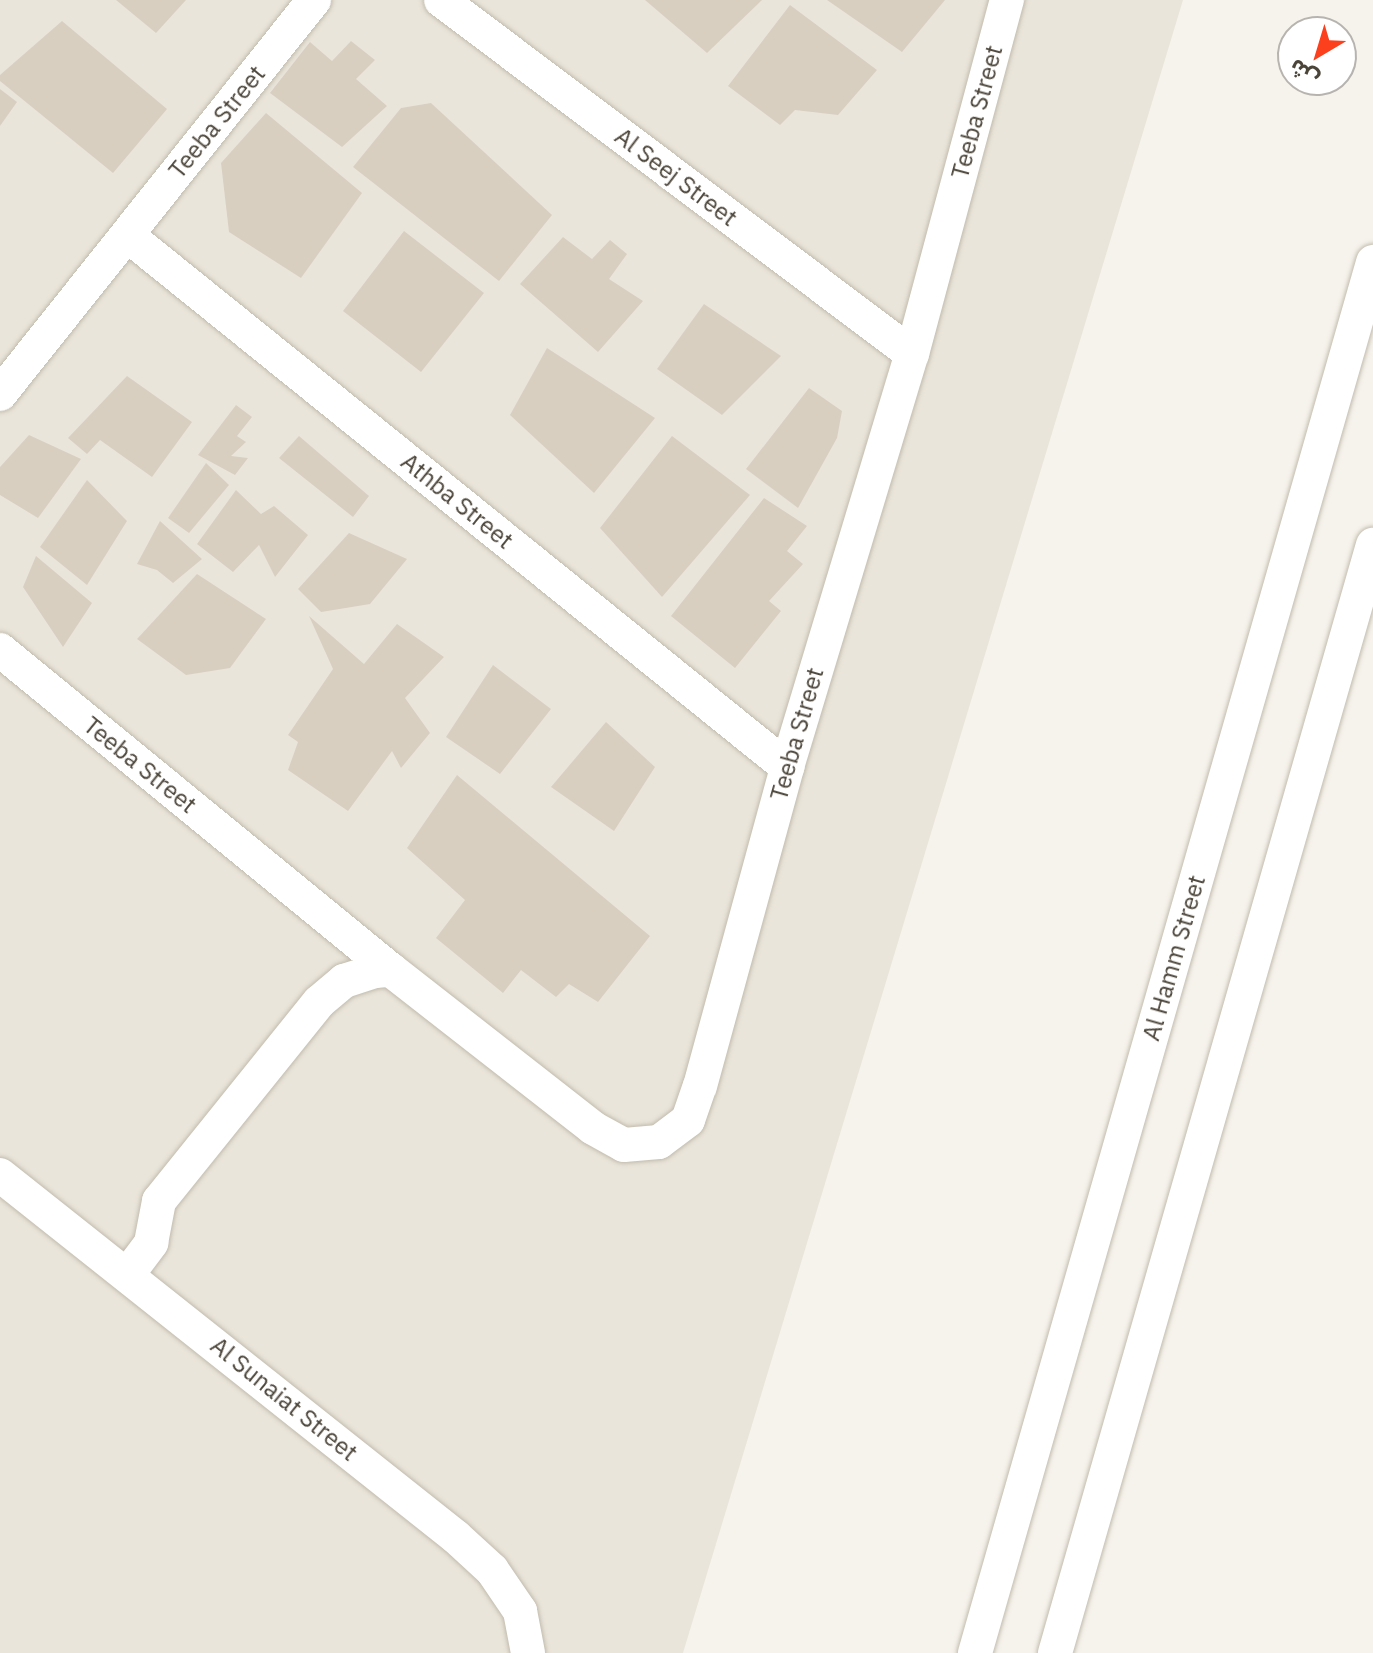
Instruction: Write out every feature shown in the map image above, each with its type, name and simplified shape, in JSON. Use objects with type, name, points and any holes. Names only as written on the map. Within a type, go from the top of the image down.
[{"type":"street","name":"Teeba Street","points":[[0,394],[314,0]]},
{"type":"street","name":"Al Seej Street","points":[[441,0],[912,354]]},
{"type":"street","name":"Teeba Street","points":[[0,650],[391,970],[593,1128],[624,1145],[659,1142],[688,1120],[700,1086],[787,767],[912,354],[1007,0]]},
{"type":"street","name":"Athba Street","points":[[127,235],[787,767]]},
{"type":"street","name":"Al Hamm Street","points":[[975,1653],[1373,262]]},
{"type":"street","points":[[1055,1653],[1373,545]]},
{"type":"street","points":[[128,1274],[151,1243],[155,1210],[165,1193],[319,1002],[344,981],[375,971],[391,970]]},
{"type":"street","name":"Al Sunaiat Street","points":[[0,1175],[456,1537],[492,1570],[520,1611],[528,1653]]},
{"type":"shaded area","points":[[0,0],[1183,0],[683,1653],[0,1653]]},
{"type":"building","points":[[116,0],[186,0],[156,33]]},
{"type":"building","points":[[645,0],[762,0],[707,53]]},
{"type":"building","points":[[827,0],[945,0],[902,52]]},
{"type":"building","points":[[790,5],[877,70],[838,115],[795,110],[780,125],[728,86]]},
{"type":"building","points":[[62,21],[167,109],[113,173],[0,81],[0,75]]},
{"type":"building","points":[[351,41],[375,60],[356,79],[387,106],[342,147],[270,93],[310,42],[332,61]]},
{"type":"building","points":[[0,89],[17,102],[0,126]]},
{"type":"building","points":[[431,103],[552,215],[499,281],[353,167],[401,108]]},
{"type":"building","points":[[266,113],[362,193],[301,278],[229,232],[221,163]]},
{"type":"building","points":[[404,231],[484,293],[421,372],[343,311]]},
{"type":"building","points":[[563,237],[592,259],[610,240],[627,254],[609,279],[643,301],[598,352],[520,284]]},
{"type":"building","points":[[704,304],[781,356],[722,415],[657,369]]},
{"type":"building","points":[[547,348],[655,418],[594,493],[510,415]]},
{"type":"building","points":[[127,376],[192,422],[152,477],[100,440],[87,454],[68,438]]},
{"type":"building","points":[[809,388],[842,411],[837,438],[798,508],[746,469]]},
{"type":"building","points":[[236,405],[252,417],[237,436],[246,442],[231,456],[248,458],[235,475],[198,455]]},
{"type":"building","points":[[29,435],[81,459],[38,518],[0,495],[0,467]]},
{"type":"building","points":[[299,436],[369,496],[353,517],[279,458]]},
{"type":"building","points":[[672,436],[750,495],[662,597],[600,528]]},
{"type":"building","points":[[206,463],[229,485],[189,533],[168,518]]},
{"type":"building","points":[[87,480],[127,521],[87,585],[40,547]]},
{"type":"building","points":[[236,490],[261,514],[274,506],[308,535],[275,577],[259,545],[233,572],[197,544]]},
{"type":"building","points":[[764,498],[807,526],[787,551],[803,564],[769,601],[781,611],[735,668],[671,616]]},
{"type":"building","points":[[160,521],[202,559],[173,583],[157,570],[137,564]]},
{"type":"building","points":[[349,533],[407,559],[370,604],[321,612],[298,589]]},
{"type":"building","points":[[36,556],[92,603],[63,647],[23,587]]},
{"type":"building","points":[[197,574],[266,619],[230,668],[186,675],[137,639]]},
{"type":"building","points":[[309,616],[364,664],[397,624],[444,657],[405,698],[430,733],[401,768],[392,751],[348,811],[288,770],[298,742],[288,735],[333,669]]},
{"type":"building","points":[[493,665],[551,709],[500,774],[446,737]]},
{"type":"building","points":[[606,722],[655,767],[614,831],[551,787]]},
{"type":"building","points":[[457,775],[650,936],[598,1002],[569,984],[556,997],[521,970],[503,993],[436,938],[465,900],[407,848]]}]
